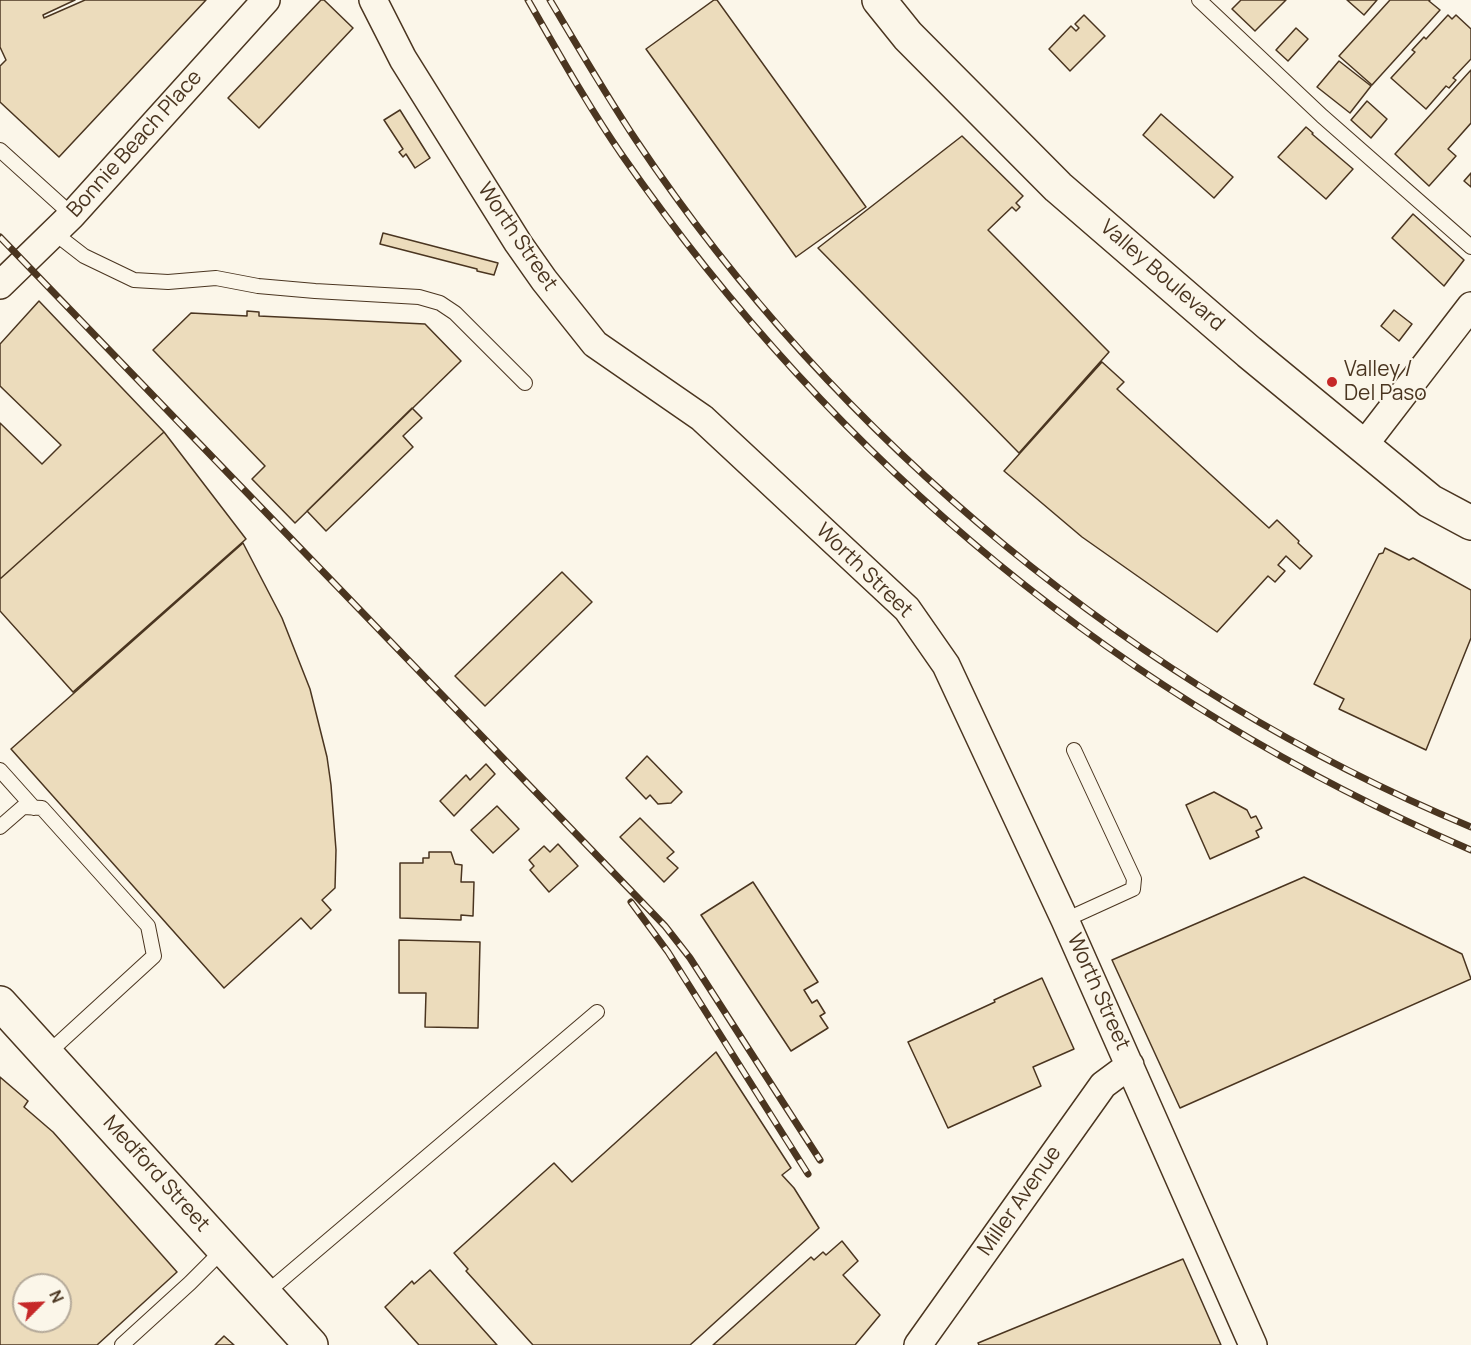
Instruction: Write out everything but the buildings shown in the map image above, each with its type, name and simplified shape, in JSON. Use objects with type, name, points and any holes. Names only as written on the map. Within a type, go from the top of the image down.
[{"type":"main road","name":"Valley Boulevard","points":[[879,0],[908,36],[1058,187],[1249,352],[1430,501],[1471,523]]},
{"type":"main road","name":"Medford Street","points":[[0,1003],[311,1345]]},
{"type":"street","name":"Bonnie Beach Place","points":[[0,285],[63,223],[266,0]]},
{"type":"street","name":"Worth Street","points":[[373,0],[403,58],[518,243],[595,344],[702,418],[907,609],[946,665],[1065,920],[1253,1345]]},
{"type":"street","points":[[1364,445],[1471,306]]},
{"type":"street","name":"Miller Avenue","points":[[918,1345],[1103,1085],[1130,1065]]},
{"type":"lane","points":[[1199,0],[1322,116],[1471,247]]},
{"type":"lane","points":[[0,150],[63,223],[84,255],[134,280],[168,282],[216,278],[258,286],[419,297],[440,303],[455,314],[525,383]]},
{"type":"lane","points":[[1065,920],[1133,889],[1134,879],[1074,750]]},
{"type":"lane","points":[[0,770],[34,808]]},
{"type":"lane","points":[[0,827],[23,807],[42,808],[148,926],[154,956],[47,1054]]},
{"type":"lane","points":[[265,1294],[597,1012]]},
{"type":"lane","points":[[122,1345],[224,1249]]},
{"type":"railway","points":[[528,0],[609,136],[706,268],[797,374],[894,472],[997,563],[1106,646],[1222,722],[1343,790],[1471,850]]},
{"type":"railway","points":[[550,0],[636,140],[716,251],[805,355],[901,453],[1004,545],[1113,628],[1228,703],[1348,770],[1471,827]]},
{"type":"railway","points":[[0,237],[665,926],[690,958],[820,1160]]},
{"type":"railway","points":[[631,902],[668,952],[808,1174]]},
{"type":"place","name":"Valley / Del Paso","points":[[1332,382]]}]
